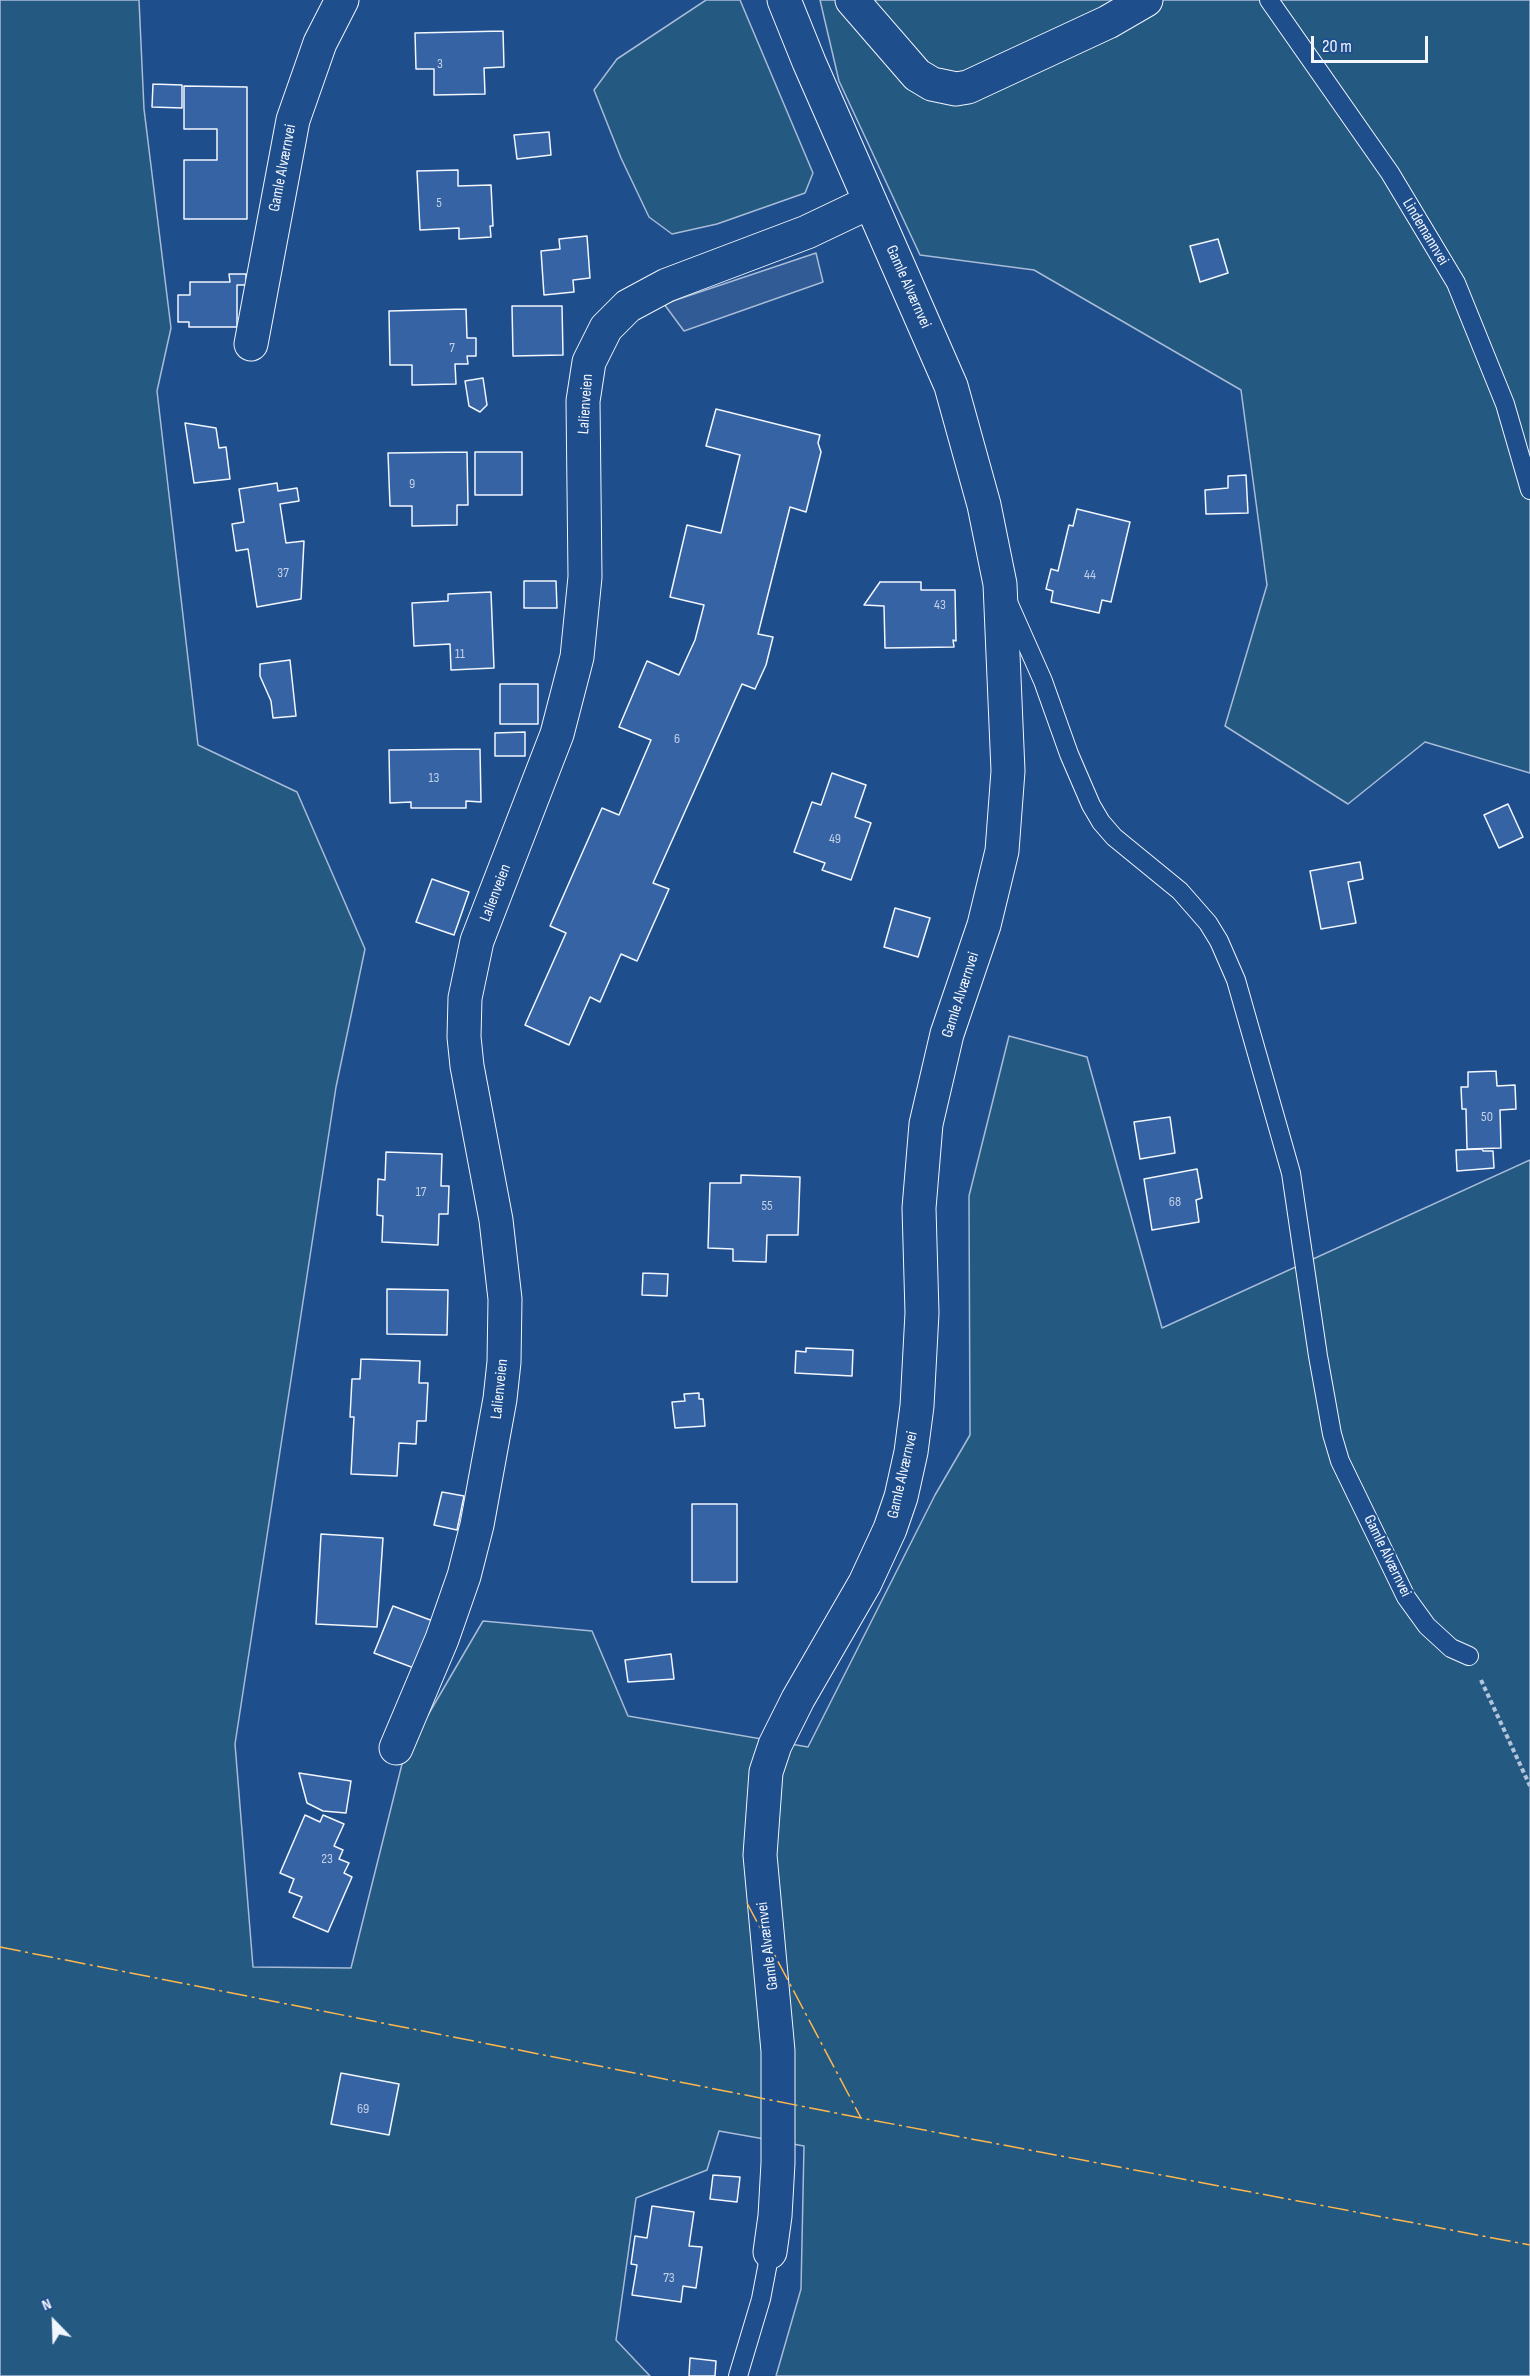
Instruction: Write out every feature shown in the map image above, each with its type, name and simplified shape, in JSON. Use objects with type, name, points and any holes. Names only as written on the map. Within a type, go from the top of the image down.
[{"type":"street","name":"Gamle Alværnvei","points":[[251,344],[293,120],[320,43],[342,0]]},
{"type":"street","name":"Gamle Alværnvei","points":[[770,2252],[778,2163],[778,2051],[760,1855],[766,1772],[775,1745],[798,1699],[846,1620],[890,1529],[911,1452],[917,1406],[922,1313],[919,1208],[926,1124],[947,1034],[984,925],[1002,851],[1008,771],[1000,585],[984,505],[951,386],[784,0]]},
{"type":"street","points":[[852,0],[916,75],[932,84],[956,89],[968,87],[1087,32],[1146,0]]},
{"type":"street","name":"Lalienveien","points":[[396,1748],[442,1639],[464,1576],[477,1525],[500,1399],[504,1362],[505,1299],[496,1220],[467,1066],[464,1036],[465,998],[477,941],[557,734],[577,657],[585,577],[583,401],[589,363],[606,328],[628,306],[668,285],[807,232],[870,202]]},
{"type":"lane","name":"Lindemannvei","points":[[1269,0],[1390,173],[1456,283],[1505,404],[1530,490]]},
{"type":"lane","name":"Gamle Alværnvei","points":[[1000,585],[1043,681],[1090,805],[1114,837],[1180,891],[1208,923],[1232,970],[1258,1053],[1291,1173],[1318,1356],[1332,1434],[1340,1461],[1406,1597],[1427,1626],[1451,1648],[1469,1656]]},
{"type":"lane","name":"Gamle Alværnvei","points":[[738,2376],[761,2299],[770,2252]]},
{"type":"path","points":[[1469,1656],[1530,1786]]},
{"type":"shaded area","points":[[0,0],[139,0],[144,109],[171,328],[157,391],[198,745],[297,792],[365,949],[336,1087],[235,1744],[253,1967],[351,1968],[404,1756],[483,1621],[592,1631],[628,1716],[808,1747],[935,1495],[970,1435],[969,1196],[1009,1036],[1087,1057],[1162,1328],[1530,1160],[1530,2376],[776,2376],[801,2289],[804,2146],[719,2131],[707,2170],[636,2198],[616,2340],[650,2376],[0,2376]]},
{"type":"shaded area","points":[[706,0],[740,0],[813,173],[805,193],[717,224],[672,234],[649,217],[621,158],[594,90],[617,59]]},
{"type":"shaded area","points":[[820,0],[1530,0],[1530,773],[1425,742],[1348,804],[1225,726],[1267,585],[1241,390],[1034,270],[920,255],[839,81]]},
{"type":"shaded area","points":[[816,253],[823,282],[684,331],[664,304]]},
{"type":"building","points":[[503,31],[504,67],[484,68],[485,94],[434,95],[434,69],[416,69],[415,33]]},
{"type":"building","points":[[153,84],[182,85],[182,108],[152,107]]},
{"type":"building","points":[[184,86],[247,87],[247,219],[184,219],[184,160],[217,160],[217,129],[184,129]]},
{"type":"building","points":[[549,132],[551,155],[517,159],[514,135]]},
{"type":"building","points":[[458,170],[458,186],[491,185],[493,226],[490,226],[491,237],[459,239],[459,228],[420,230],[417,171]]},
{"type":"building","points":[[587,236],[590,278],[573,280],[574,292],[544,295],[541,251],[560,249],[559,239]]},
{"type":"building","points":[[1218,239],[1228,273],[1200,282],[1190,246]]},
{"type":"building","points":[[229,274],[246,274],[246,285],[237,285],[237,327],[189,327],[189,322],[178,322],[178,295],[190,295],[190,282],[230,282]]},
{"type":"building","points":[[512,306],[562,306],[563,355],[513,356]]},
{"type":"building","points":[[466,309],[467,338],[476,338],[476,356],[467,356],[468,364],[455,364],[456,384],[412,385],[412,365],[390,365],[389,311]]},
{"type":"building","points":[[483,378],[487,405],[480,412],[469,406],[465,381]]},
{"type":"building","points":[[716,409],[820,435],[818,443],[821,452],[806,512],[790,507],[758,634],[773,637],[766,665],[755,689],[742,684],[653,883],[669,889],[637,961],[621,954],[600,1002],[590,997],[569,1045],[525,1025],[566,933],[550,926],[602,808],[619,815],[651,740],[619,727],[647,661],[679,675],[695,640],[704,605],[670,597],[687,525],[721,533],[740,455],[706,446]]},
{"type":"building","points":[[185,423],[216,428],[219,448],[226,447],[230,479],[194,483]]},
{"type":"building","points":[[467,452],[468,505],[457,505],[457,525],[412,526],[412,506],[390,506],[388,453]]},
{"type":"building","points":[[475,452],[522,452],[522,495],[475,495]]},
{"type":"building","points":[[1246,475],[1248,513],[1206,514],[1205,490],[1228,488],[1228,476]]},
{"type":"building","points":[[277,483],[278,491],[297,488],[299,501],[280,504],[286,543],[304,541],[301,599],[257,607],[248,549],[236,551],[232,524],[244,522],[239,489]]},
{"type":"building","points":[[1077,509],[1130,522],[1111,602],[1102,600],[1099,613],[1051,602],[1053,591],[1046,589],[1051,569],[1058,571],[1069,525],[1073,526]]},
{"type":"building","points":[[524,581],[556,581],[557,608],[524,608]]},
{"type":"building","points":[[880,582],[921,582],[921,590],[955,590],[956,641],[953,640],[954,647],[885,648],[884,606],[864,605]]},
{"type":"building","points":[[491,592],[494,668],[451,670],[450,644],[414,646],[412,603],[448,601],[448,594]]},
{"type":"building","points":[[290,660],[296,716],[273,718],[271,701],[260,676],[260,664]]},
{"type":"building","points":[[500,684],[538,684],[538,724],[500,724]]},
{"type":"building","points":[[525,732],[525,756],[495,756],[495,733]]},
{"type":"building","points":[[480,749],[481,802],[466,801],[466,808],[411,808],[411,802],[390,803],[389,750]]},
{"type":"building","points":[[832,773],[866,785],[855,817],[871,823],[851,880],[822,870],[825,863],[794,852],[812,802],[821,805]]},
{"type":"building","points":[[1508,804],[1523,837],[1499,848],[1484,815]]},
{"type":"building","points":[[1360,862],[1363,879],[1348,882],[1356,923],[1321,929],[1310,871]]},
{"type":"building","points":[[432,879],[469,892],[454,935],[416,922]]},
{"type":"building","points":[[895,908],[930,918],[918,957],[884,947]]},
{"type":"building","points":[[1496,1071],[1497,1086],[1515,1085],[1516,1109],[1500,1110],[1501,1148],[1467,1149],[1466,1109],[1462,1109],[1461,1087],[1468,1087],[1468,1072]]},
{"type":"building","points":[[1170,1117],[1175,1153],[1140,1159],[1134,1122]]},
{"type":"building","points":[[1456,1150],[1493,1151],[1494,1168],[1457,1171]]},
{"type":"building","points":[[386,1152],[442,1154],[441,1186],[449,1186],[448,1214],[439,1214],[438,1245],[382,1242],[383,1216],[377,1215],[378,1179],[385,1180]]},
{"type":"building","points":[[1197,1169],[1202,1198],[1196,1200],[1199,1222],[1152,1230],[1144,1179]]},
{"type":"building","points":[[741,1175],[800,1177],[798,1235],[767,1235],[766,1262],[733,1261],[733,1249],[708,1248],[710,1183],[741,1183]]},
{"type":"building","points":[[643,1273],[668,1274],[667,1296],[642,1295]]},
{"type":"building","points":[[387,1289],[448,1290],[447,1335],[387,1334]]},
{"type":"building","points":[[806,1348],[853,1350],[852,1376],[795,1373],[796,1351],[806,1352]]},
{"type":"building","points":[[361,1359],[420,1361],[419,1383],[428,1383],[426,1421],[417,1421],[416,1444],[399,1443],[397,1476],[351,1474],[354,1417],[350,1417],[352,1379],[360,1379]]},
{"type":"building","points":[[699,1393],[699,1399],[703,1399],[705,1426],[675,1428],[672,1402],[685,1401],[684,1394]]},
{"type":"building","points":[[442,1492],[464,1496],[457,1530],[434,1525]]},
{"type":"building","points":[[692,1504],[737,1504],[737,1582],[692,1582]]},
{"type":"building","points":[[321,1534],[383,1538],[377,1627],[316,1624]]},
{"type":"building","points":[[393,1606],[433,1621],[414,1668],[374,1653]]},
{"type":"building","points":[[671,1654],[674,1679],[628,1682],[625,1660]]},
{"type":"building","points":[[299,1773],[351,1781],[346,1813],[323,1811],[307,1803]]},
{"type":"building","points":[[305,1815],[320,1822],[323,1815],[344,1824],[334,1846],[343,1850],[339,1859],[349,1863],[344,1873],[352,1877],[328,1932],[293,1917],[302,1897],[289,1892],[294,1879],[280,1873]]},
{"type":"building","points":[[341,2073],[399,2084],[389,2135],[331,2124]]},
{"type":"building","points":[[713,2175],[740,2177],[737,2202],[710,2199]]},
{"type":"building","points":[[652,2206],[694,2212],[689,2246],[702,2247],[696,2288],[683,2286],[681,2302],[632,2295],[637,2265],[631,2264],[635,2236],[647,2238]]},
{"type":"building","points":[[690,2358],[716,2361],[715,2376],[689,2376]]},
{"type":"power","points":[[747,1903],[861,2118]]},
{"type":"power","points":[[0,1947],[861,2118],[1530,2245]]}]
